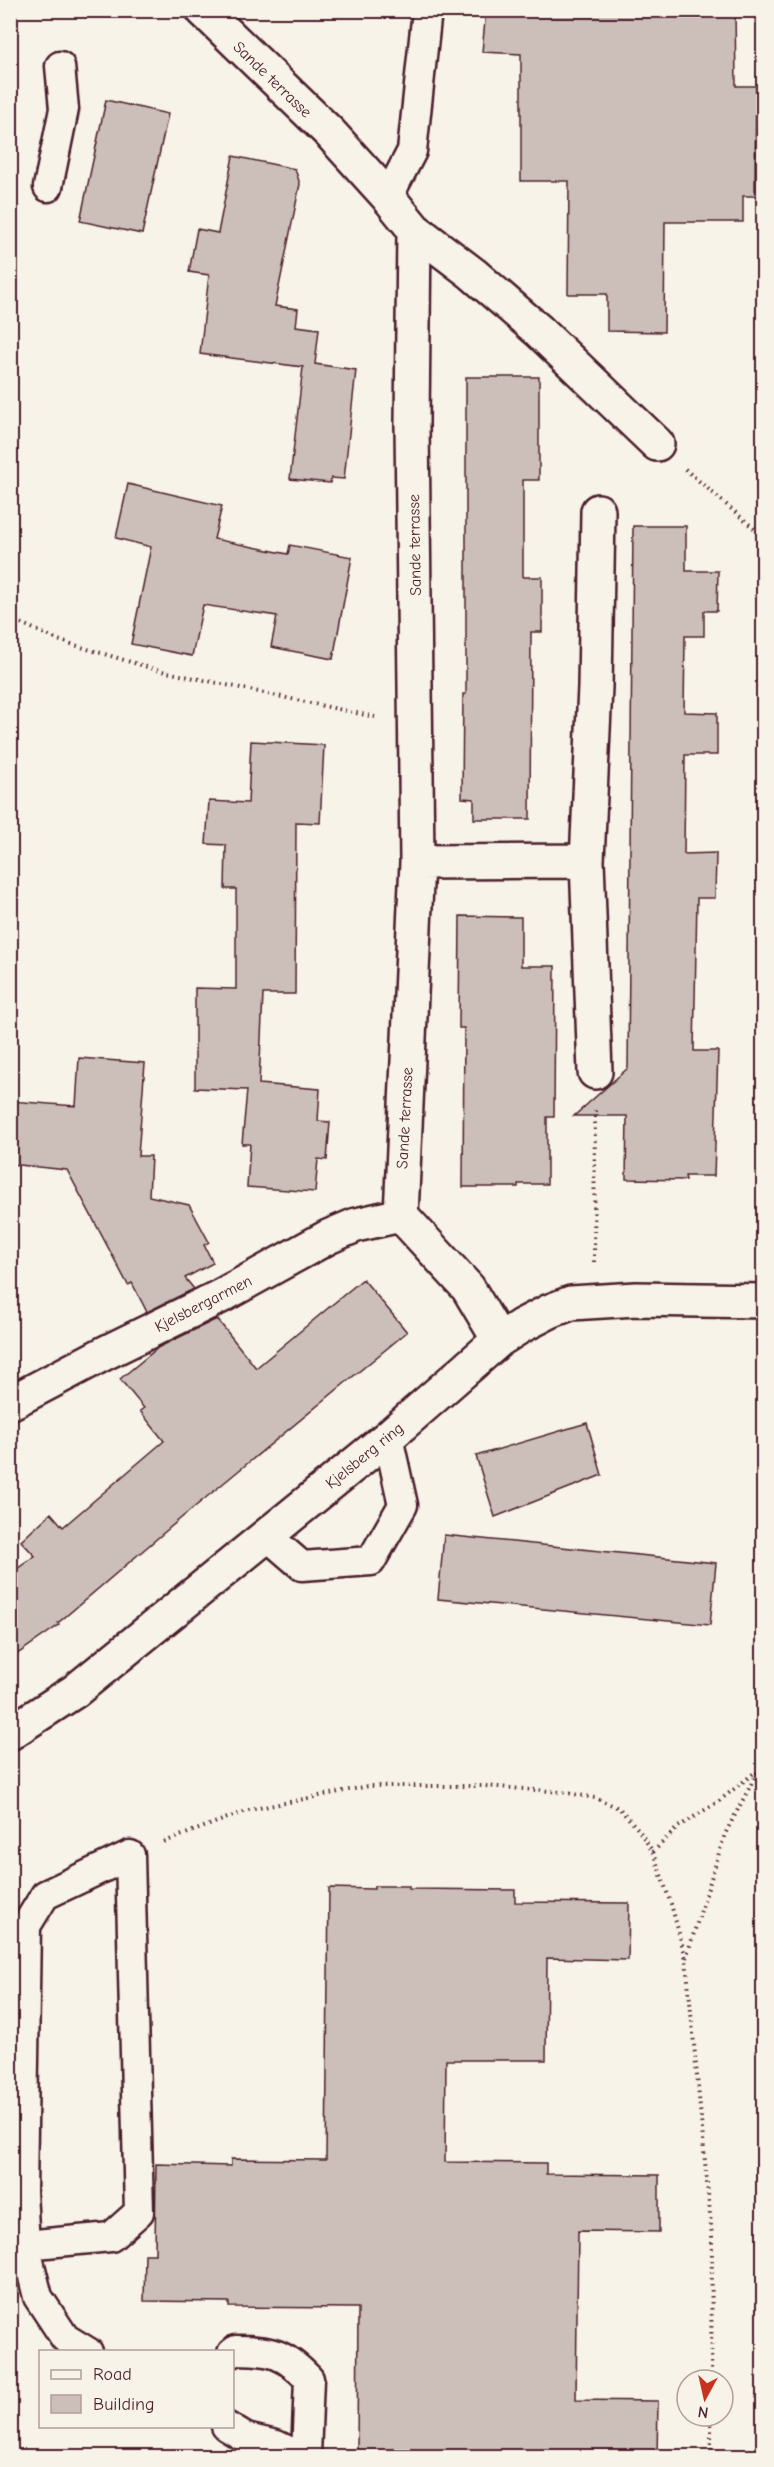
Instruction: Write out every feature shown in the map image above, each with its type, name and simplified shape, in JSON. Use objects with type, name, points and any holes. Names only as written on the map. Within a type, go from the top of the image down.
[{"type":"street","name":"Sande terrasse","points":[[203,10],[330,133],[388,196],[414,229],[472,274],[539,331],[657,444]]},
{"type":"street","name":"Sande terrasse","points":[[400,1215],[417,862],[412,412],[414,229]]},
{"type":"street","points":[[595,1072],[587,861],[595,687],[598,511]]},
{"type":"street","points":[[417,862],[587,861]]},
{"type":"street","points":[[400,1215],[468,1288],[499,1340]]},
{"type":"street","name":"Kjelsbergarmen","points":[[10,1403],[221,1296],[328,1237],[356,1225],[400,1215]]},
{"type":"street","name":"Kjelsberg ring","points":[[10,1733],[75,1691],[388,1437],[499,1340],[550,1311],[571,1304],[636,1299],[764,1301]]},
{"type":"lane","points":[[388,196],[412,151],[427,10]]},
{"type":"lane","points":[[48,187],[64,109],[60,66]]},
{"type":"lane","points":[[266,1535],[302,1566],[371,1561],[403,1505],[388,1437]]},
{"type":"lane","points":[[25,2245],[111,2237],[139,2212],[130,1855],[45,1895],[26,1926],[22,2192],[25,2245],[38,2296],[65,2338],[85,2350]]},
{"type":"lane","points":[[234,2352],[265,2350],[293,2362],[309,2379],[306,2457]]},
{"type":"lane","points":[[228,2428],[246,2438],[276,2445],[299,2457]]},
{"type":"path","points":[[657,444],[764,537]]},
{"type":"path","points":[[10,618],[58,640],[157,670],[416,727]]},
{"type":"path","points":[[592,1302],[596,1186],[595,1072]]},
{"type":"path","points":[[686,1959],[725,1834],[756,1771],[764,1760]]},
{"type":"path","points":[[653,1852],[678,1827],[719,1801],[756,1771]]},
{"type":"path","points":[[130,1855],[249,1810],[369,1786],[485,1786],[562,1792],[595,1798],[619,1808],[638,1829],[653,1852],[671,1904],[686,1959],[712,2236],[711,2368]]},
{"type":"path","points":[[711,2428],[711,2457]]},
{"type":"building","points":[[486,10],[735,10],[736,86],[756,86],[755,196],[743,196],[743,222],[665,222],[664,332],[607,331],[607,294],[568,294],[569,181],[521,181],[521,54],[482,52]]},
{"type":"building","points":[[106,100],[168,114],[142,234],[80,221]]},
{"type":"building","points":[[233,156],[295,169],[300,184],[275,306],[298,309],[296,326],[319,329],[315,364],[356,370],[344,479],[331,478],[330,483],[290,479],[303,367],[200,354],[209,275],[189,272],[197,229],[218,233]]},
{"type":"building","points":[[466,377],[539,377],[539,480],[523,480],[523,577],[542,577],[542,632],[531,632],[530,819],[474,819],[474,799],[462,798],[463,694],[466,694]]},
{"type":"building","points":[[128,484],[222,506],[214,539],[288,554],[290,545],[352,557],[333,659],[271,647],[277,616],[203,605],[192,656],[131,644],[151,547],[116,538]]},
{"type":"building","points":[[633,526],[686,526],[686,571],[718,571],[717,611],[704,611],[704,636],[685,636],[684,712],[717,713],[717,755],[685,755],[684,854],[716,853],[715,898],[697,898],[694,1051],[718,1051],[714,1176],[685,1176],[686,1180],[626,1179],[627,1116],[574,1116],[628,1068]]},
{"type":"building","points":[[251,741],[324,745],[320,823],[296,822],[295,994],[263,994],[259,1084],[320,1089],[318,1121],[330,1122],[327,1160],[318,1159],[315,1192],[247,1187],[250,1144],[242,1144],[247,1090],[195,1088],[195,988],[236,989],[236,889],[225,889],[226,845],[206,844],[209,801],[248,803]]},
{"type":"building","points":[[460,916],[521,917],[521,966],[555,966],[554,1117],[547,1117],[547,1184],[518,1184],[518,1187],[463,1187],[464,1028],[459,1028]]},
{"type":"building","points":[[79,1058],[145,1063],[138,1156],[151,1156],[149,1196],[189,1205],[209,1242],[204,1245],[213,1263],[185,1278],[194,1289],[147,1312],[132,1283],[128,1285],[67,1170],[10,1164],[10,1101],[76,1106]]},
{"type":"building","points":[[363,1279],[407,1332],[180,1519],[58,1623],[59,1625],[10,1659],[10,1574],[35,1556],[21,1541],[51,1513],[63,1527],[164,1441],[140,1411],[144,1408],[120,1379],[159,1347],[217,1319],[256,1368]]},
{"type":"building","points":[[587,1423],[602,1475],[495,1517],[476,1456]]},
{"type":"building","points":[[444,1535],[716,1563],[710,1625],[438,1599]]},
{"type":"building","points":[[374,1886],[409,1886],[409,1889],[515,1890],[515,1902],[629,1903],[628,1960],[547,1958],[546,2060],[446,2060],[445,2162],[546,2163],[546,2174],[659,2175],[659,2232],[578,2231],[576,2400],[658,2401],[657,2457],[357,2457],[358,2308],[229,2307],[229,2302],[144,2301],[145,2254],[155,2254],[156,2164],[231,2166],[231,2159],[326,2160],[329,1888],[374,1889]]}]
